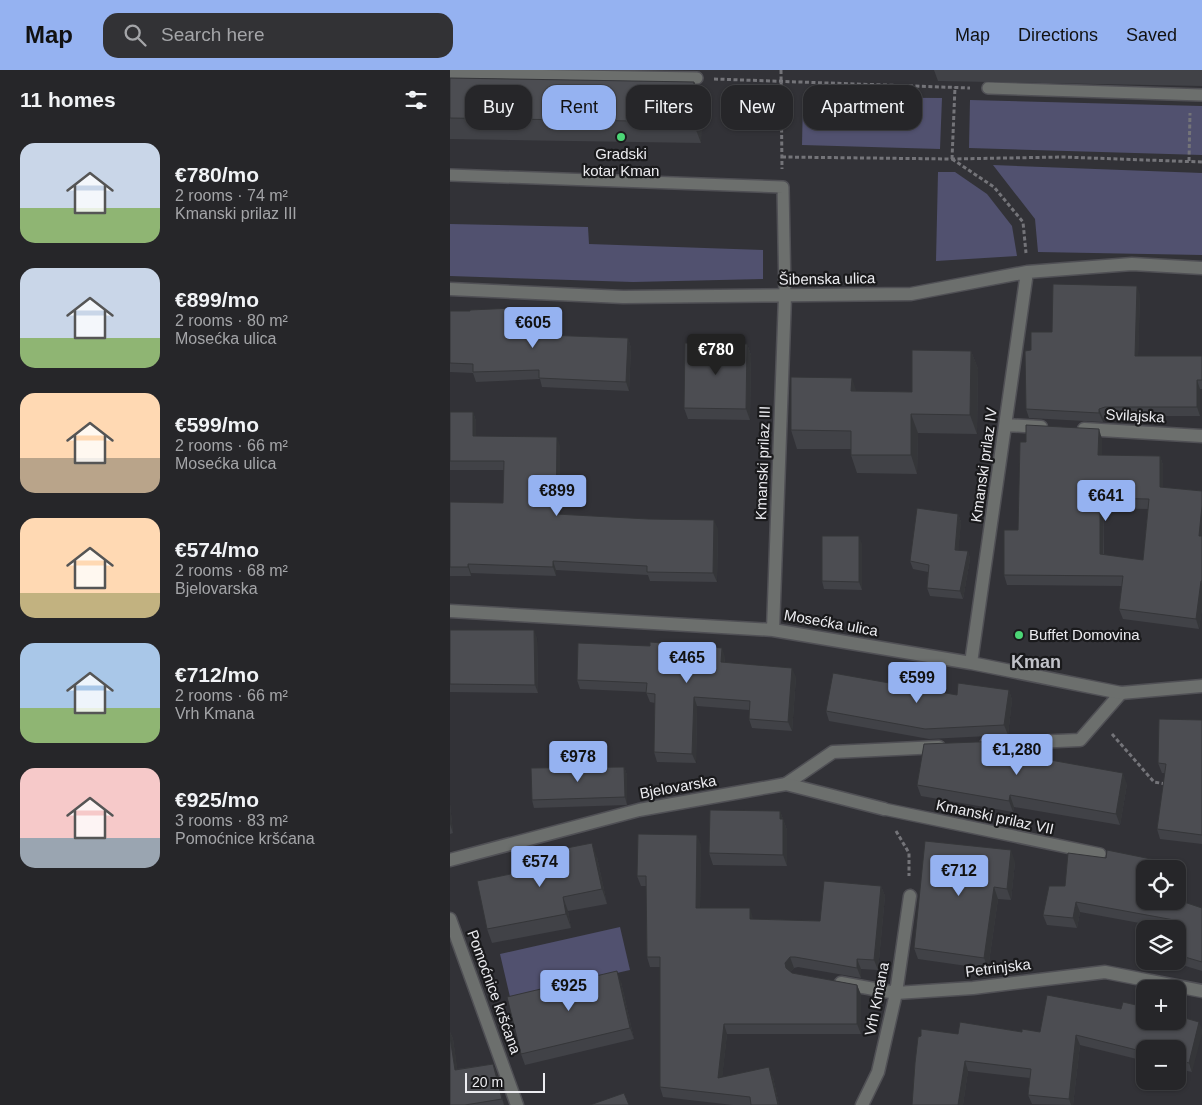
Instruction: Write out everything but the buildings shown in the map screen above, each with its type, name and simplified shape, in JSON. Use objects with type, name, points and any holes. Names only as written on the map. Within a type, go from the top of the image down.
[{"type":"street","name":"Šibenska ulica","points":[[450,289],[623,297],[911,294],[1027,272],[1132,264],[1202,268]]},
{"type":"street","name":"Kmanski prilaz IV","points":[[971,664],[1027,272]]},
{"type":"street","name":"Kmanski prilaz III","points":[[774,630],[785,296]]},
{"type":"street","points":[[1006,425],[1055,428]]},
{"type":"street","name":"Svilajska","points":[[1075,429],[1202,436]]},
{"type":"street","name":"Mosećka ulica","points":[[450,611],[774,630],[971,664],[1121,693],[1202,686]]},
{"type":"street","points":[[971,745],[1080,740],[1121,693]]},
{"type":"street","points":[[786,784],[833,752],[951,746]]},
{"type":"street","name":"Bjelovarska","points":[[450,860],[639,810],[786,784],[884,808]]},
{"type":"street","name":"Vrh Kmana","points":[[862,1105],[878,1072],[896,993],[910,896]]},
{"type":"street","name":"Pomoćnice kršćana","points":[[450,919],[517,1105]]},
{"type":"street","name":"Petrinjska","points":[[824,980],[896,993],[973,988],[1105,972],[1202,991]]},
{"type":"lane","points":[[450,74],[697,78]]},
{"type":"lane","points":[[988,88],[1196,95]]},
{"type":"lane","points":[[450,175],[783,187],[785,296]]},
{"type":"lane","name":"Kmanski prilaz VII","points":[[884,808],[1100,854]]},
{"type":"path","points":[[782,70],[783,187]]},
{"type":"path","points":[[697,78],[988,88]]},
{"type":"path","points":[[952,159],[955,87]]},
{"type":"path","points":[[1189,161],[1196,95]]},
{"type":"path","points":[[782,157],[952,159],[1062,157],[1202,162]]},
{"type":"path","points":[[952,159],[994,187],[1023,222],[1027,272]]},
{"type":"path","points":[[1098,718],[1154,782],[1174,786]]},
{"type":"path","points":[[884,808],[909,853],[910,896]]},
{"type":"shaded area","points":[[803,97],[803,130],[922,130],[922,98],[942,98],[940,149],[802,145]]},
{"type":"shaded area","points":[[970,100],[1202,106],[1202,155],[969,148]]},
{"type":"shaded area","points":[[993,165],[1202,173],[1202,255],[1038,252],[1035,219]]},
{"type":"shaded area","points":[[938,172],[955,172],[987,194],[1012,226],[1017,256],[936,261]]},
{"type":"shaded area","points":[[450,224],[588,227],[589,244],[763,250],[763,279],[633,282],[450,276]]},
{"type":"shaded area","points":[[620,927],[630,970],[510,997],[500,954]]},
{"type":"place","name":"Gradski kotar Kman","points":[[621,137]]},
{"type":"place","name":"Buffet Domovina","points":[[1019,635]]},
{"type":"district","name":"Kman","points":[[1036,662]]}]
